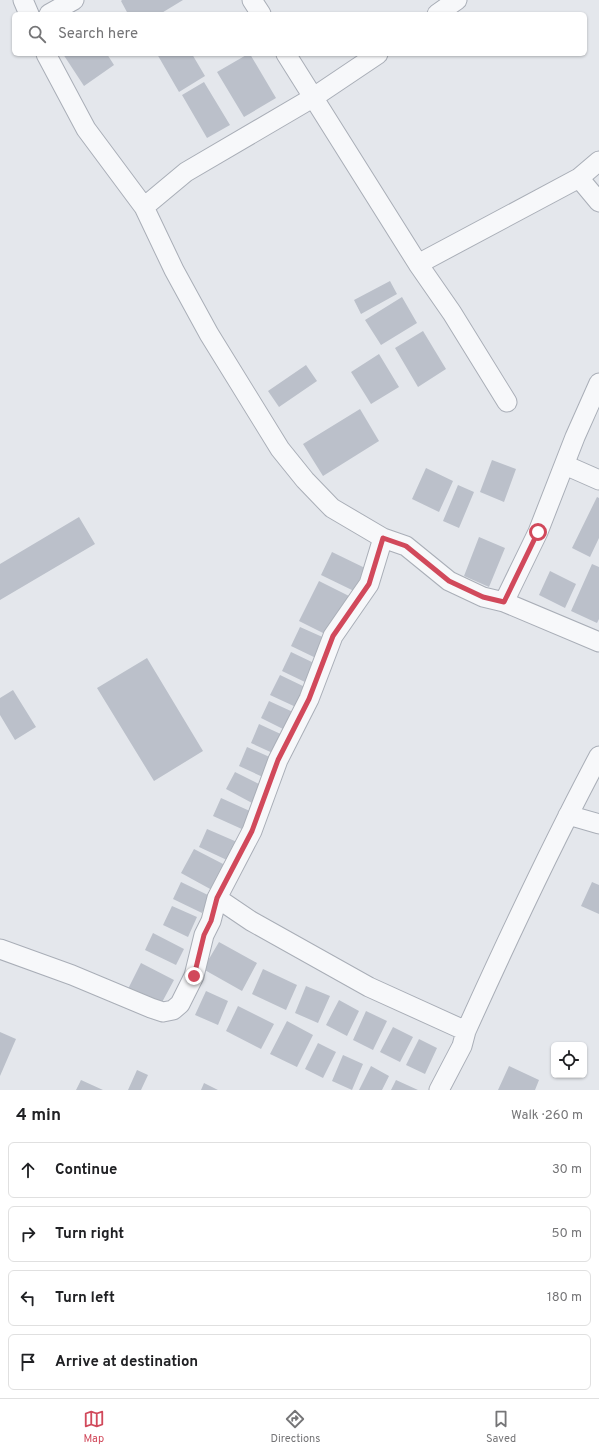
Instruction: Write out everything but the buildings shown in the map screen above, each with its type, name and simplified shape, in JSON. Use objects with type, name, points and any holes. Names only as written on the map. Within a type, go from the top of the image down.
[{"type":"street","points":[[24,0],[28,12]]},
{"type":"street","points":[[53,12],[74,0]]},
{"type":"street","points":[[252,0],[260,12]]},
{"type":"street","points":[[440,12],[457,0]]},
{"type":"street","points":[[47,56],[86,129],[144,207],[174,270],[209,334],[280,449],[305,480],[332,508],[383,538],[406,546],[449,581],[483,597],[504,602],[599,642]]},
{"type":"street","points":[[287,56],[418,264],[452,313],[506,402]]},
{"type":"street","points":[[144,207],[186,172],[314,97],[375,56]]},
{"type":"street","points":[[418,264],[579,178],[599,161]]},
{"type":"street","points":[[579,178],[599,202]]},
{"type":"street","points":[[504,602],[538,532],[599,383]]},
{"type":"street","points":[[565,465],[599,480]]},
{"type":"street","points":[[0,949],[72,975],[163,1012],[173,1010],[180,1004],[194,976],[204,935],[211,921],[217,898],[252,831],[278,760],[309,699],[333,636],[369,584],[383,538]]},
{"type":"street","points":[[439,1090],[462,1046],[466,1031],[508,938],[568,815],[599,756]]},
{"type":"street","points":[[568,815],[599,824]]},
{"type":"street","points":[[217,898],[251,921],[369,987],[466,1031]]},
{"type":"route","points":[[194,976],[204,935],[211,921],[217,898],[252,831],[278,760],[309,699],[333,636],[369,584],[383,538],[406,546],[449,581],[483,597],[504,602],[538,532]]}]
